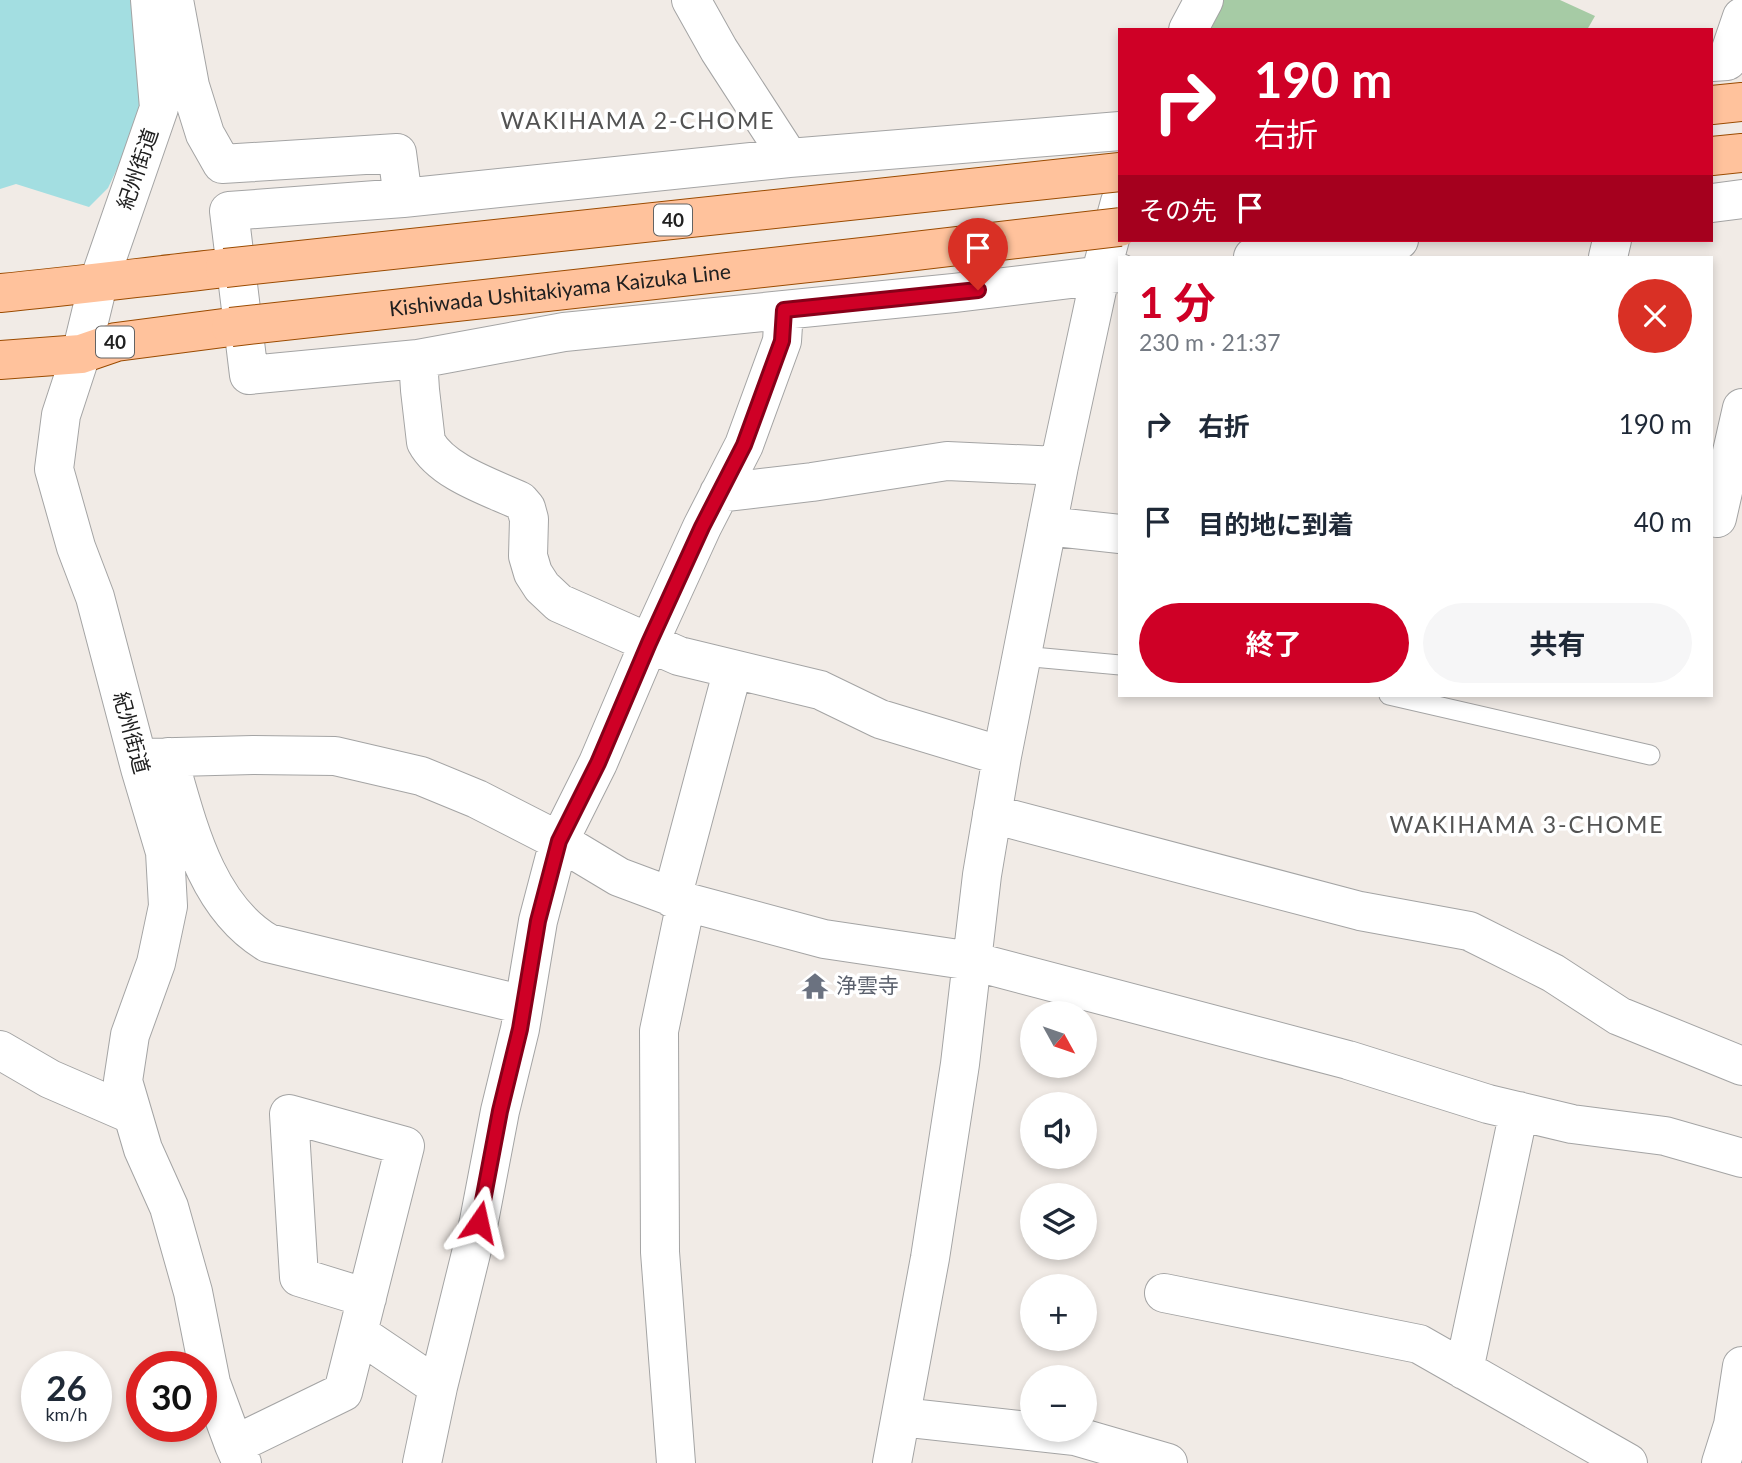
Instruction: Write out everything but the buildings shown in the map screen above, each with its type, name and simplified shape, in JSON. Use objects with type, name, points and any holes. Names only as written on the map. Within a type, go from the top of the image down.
[{"type":"main road","points":[[1713,105],[1742,102]]},
{"type":"main road","points":[[1713,156],[1742,153]]},
{"type":"main road","name":"40","points":[[0,293],[1118,172]]},
{"type":"main road","name":"Kishiwada Ushitakiyama Kaizuka Line","points":[[0,360],[81,354],[116,342],[231,327],[1118,227]]},
{"type":"street","name":"紀州街道","points":[[150,0],[159,108],[98,284],[81,354],[61,415],[54,470],[76,547],[153,758],[165,852],[168,906],[156,963],[130,1035],[123,1081],[143,1149],[169,1207],[193,1292],[211,1383],[238,1454]]},
{"type":"street","points":[[174,0],[190,86],[205,134],[222,164],[250,375],[418,359],[564,332],[954,293],[1110,274]]},
{"type":"street","points":[[691,0],[719,50],[789,158]]},
{"type":"street","points":[[1189,28],[1204,0]]},
{"type":"street","points":[[1713,62],[1727,61],[1742,18]]},
{"type":"street","points":[[229,211],[403,198],[789,158],[1118,131]]},
{"type":"street","points":[[222,164],[397,153],[403,198]]},
{"type":"street","points":[[1713,203],[1742,199]]},
{"type":"street","points":[[892,1463],[932,1245],[960,1063],[982,874],[1002,756],[1059,466],[1110,274],[1118,216]]},
{"type":"street","points":[[1262,256],[1382,242]]},
{"type":"street","points":[[422,1463],[479,1222],[524,1005],[538,921],[559,841],[598,763],[649,643],[719,493],[744,445],[782,341],[784,310]]},
{"type":"street","points":[[418,359],[426,442],[432,454],[447,466],[520,501],[526,508],[529,519],[528,556],[533,573],[542,587],[559,604],[679,656],[820,690],[880,719],[1002,756]]},
{"type":"street","points":[[1713,517],[1717,518],[1742,408]]},
{"type":"street","points":[[719,493],[813,482],[947,461],[1059,466]]},
{"type":"street","points":[[1047,526],[1118,534]]},
{"type":"street","points":[[676,1463],[660,1252],[659,1031],[679,900],[733,669]]},
{"type":"street","points":[[524,1005],[268,943],[254,935],[222,900],[153,758],[335,756],[421,776],[477,799],[559,841],[619,877],[679,900],[824,939],[972,961],[1348,1060],[1488,1104],[1572,1124],[1665,1136],[1741,1155]]},
{"type":"street","points":[[992,814],[1360,911],[1469,931],[1553,972],[1619,1016],[1742,1066]]},
{"type":"street","points":[[0,1050],[50,1079],[133,1115]]},
{"type":"street","points":[[1464,1370],[1520,1111]]},
{"type":"street","points":[[238,1454],[343,1392],[362,1316],[405,1146],[289,1114],[299,1277],[362,1316],[438,1387]]},
{"type":"street","points":[[1164,1293],[1419,1344],[1628,1463]]},
{"type":"street","points":[[1721,1463],[1733,1425],[1742,1366]]},
{"type":"street","points":[[901,1417],[1075,1436],[1168,1463]]},
{"type":"lane","points":[[1022,656],[1118,665]]},
{"type":"lane","points":[[1398,697],[1650,755]]},
{"type":"green space","points":[[1212,0],[1560,0],[1595,16],[1588,28],[1197,28]]},
{"type":"water","points":[[0,0],[132,0],[145,80],[131,139],[108,188],[89,207],[16,184],[0,189]]},
{"type":"place","name":"浄雲寺","points":[[815,986]]},
{"type":"district","name":"WAKIHAMA 2-CHOME","points":[[638,121]]},
{"type":"district","name":"WAKIHAMA 3-CHOME","points":[[1527,825]]},
{"type":"route","points":[[479,1222],[500,1111],[520,1029],[538,921],[559,841],[598,763],[702,527],[744,445],[782,341],[784,310],[978,290]]}]
